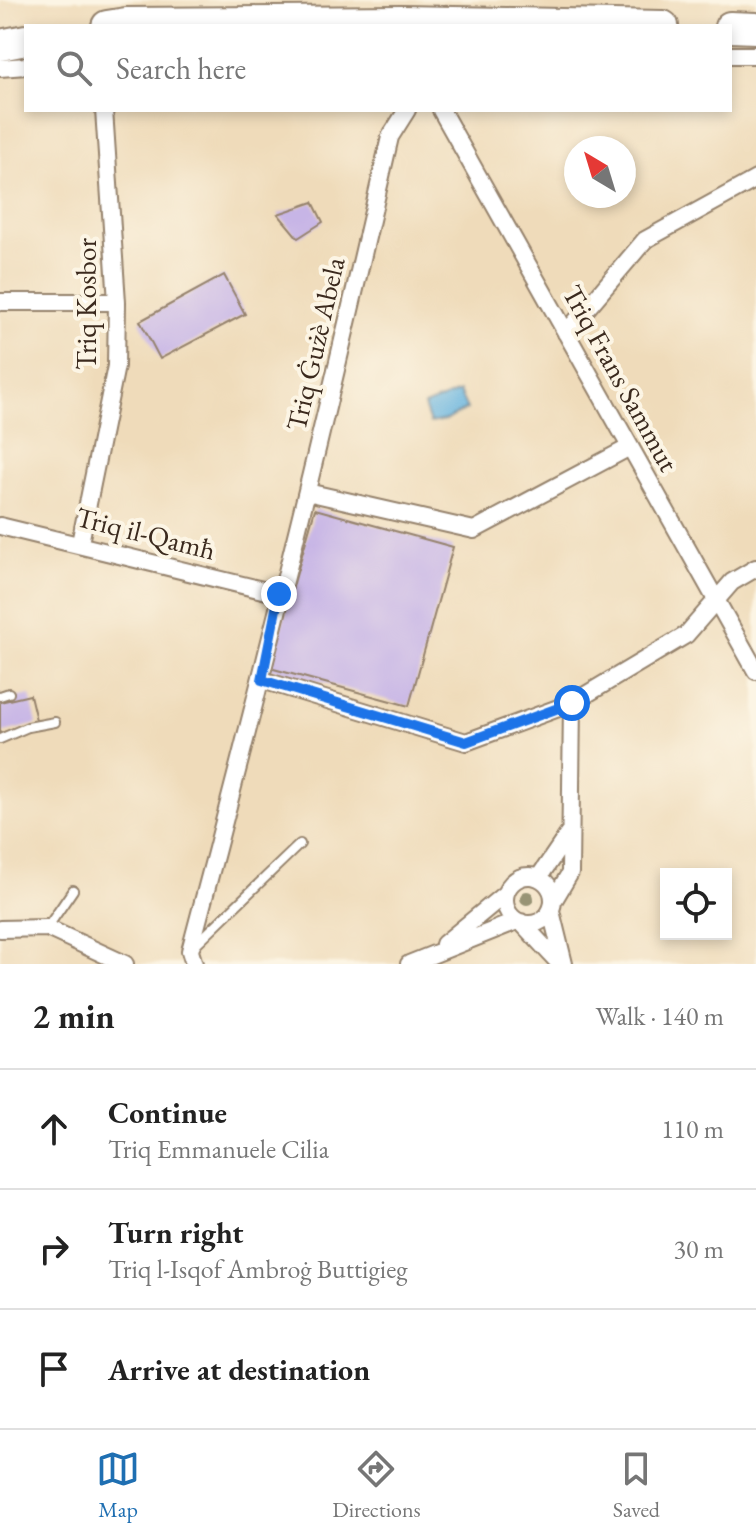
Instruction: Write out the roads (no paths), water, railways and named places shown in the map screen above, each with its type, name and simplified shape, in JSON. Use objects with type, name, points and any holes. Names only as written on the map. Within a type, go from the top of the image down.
[{"type":"highway","points":[[120,24],[386,21],[552,24]]},
{"type":"highway","points":[[732,27],[756,28]]},
{"type":"highway","points":[[0,45],[24,40]]},
{"type":"street","points":[[732,55],[756,55]]},
{"type":"street","points":[[0,68],[24,66]]},
{"type":"street","name":"Triq Kosbor","points":[[80,543],[116,366],[120,300],[104,112]]},
{"type":"street","name":"Triq Ġużè Abela","points":[[192,957],[262,680],[279,594],[307,492],[390,137],[406,112]]},
{"type":"street","name":"Triq Frans Sammut","points":[[442,112],[756,671]]},
{"type":"street","points":[[566,333],[645,240],[756,179]]},
{"type":"street","points":[[0,302],[120,300]]},
{"type":"street","points":[[307,492],[474,530],[630,447]]},
{"type":"street","name":"Triq il-Qamħ","points":[[0,526],[80,543],[279,594]]},
{"type":"street","points":[[262,680],[466,742],[572,703],[686,635],[732,582],[756,568]]},
{"type":"street","points":[[409,964],[519,922],[535,924],[552,905],[570,873],[572,703]]},
{"type":"street","points":[[539,877],[569,833]]},
{"type":"street","points":[[434,952],[506,893],[522,876],[539,877],[550,886],[562,964]]},
{"type":"street","points":[[506,893],[506,907],[562,964]]},
{"type":"street","points":[[0,929],[47,928],[125,964]]},
{"type":"lane","points":[[0,739],[28,727],[55,722]]},
{"type":"lane","points":[[192,957],[300,844]]},
{"type":"lane","points":[[47,928],[73,890]]},
{"type":"water","points":[[459,392],[467,409],[446,420],[430,423],[424,406]]}]
